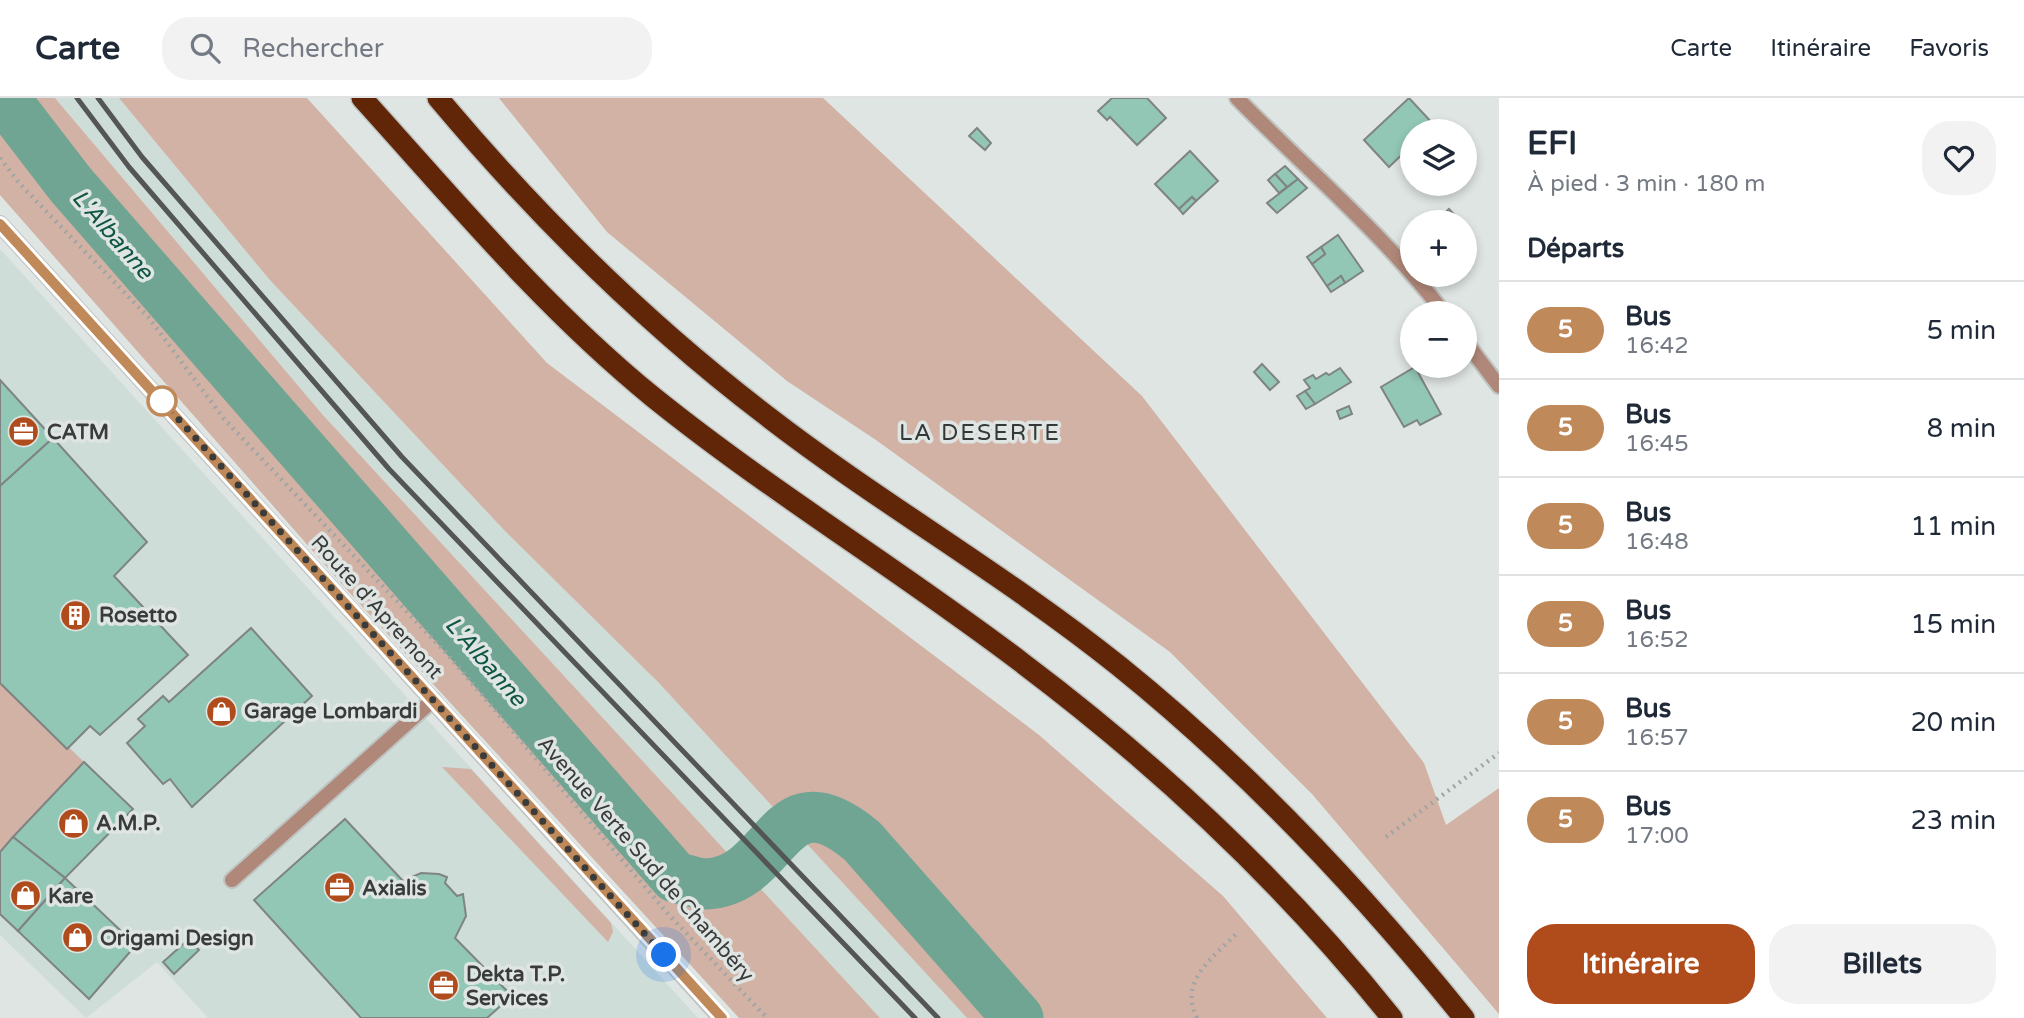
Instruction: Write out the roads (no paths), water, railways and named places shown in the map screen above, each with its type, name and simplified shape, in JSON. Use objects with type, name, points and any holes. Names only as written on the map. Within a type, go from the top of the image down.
[{"type":"highway","points":[[363,98],[459,209],[570,323],[649,394],[731,459],[1018,659],[1161,775],[1238,847],[1319,932],[1392,1018]]},
{"type":"highway","points":[[438,98],[536,210],[609,284],[692,357],[770,418],[1040,606],[1194,729],[1276,805],[1362,895],[1464,1018]]},
{"type":"main road","name":"Route d'Apremont","points":[[0,224],[722,1018]]},
{"type":"street","points":[[1237,98],[1367,227],[1435,301]]},
{"type":"street","points":[[1477,357],[1499,386]]},
{"type":"street","points":[[232,880],[433,700]]},
{"type":"waterway","name":"L'Albanne","points":[[4,98],[71,185],[675,877],[707,884],[731,878],[750,866],[795,822],[812,817],[834,822],[862,841],[1018,1018]]},
{"type":"railway","points":[[77,98],[129,167],[389,469],[915,1018]]},
{"type":"railway","points":[[98,98],[142,157],[402,457],[938,1018]]},
{"type":"place","name":"CATM","points":[[24,432]]},
{"type":"place","name":"Rosetto","points":[[76,615]]},
{"type":"place","name":"Garage Lombardi","points":[[221,711]]},
{"type":"place","name":"A.M.P.","points":[[73,823]]},
{"type":"place","name":"Axialis","points":[[339,888]]},
{"type":"place","name":"Kare","points":[[25,896]]},
{"type":"place","name":"Origami Design","points":[[77,938]]},
{"type":"place","name":"Dekta T.P. Services","points":[[443,986]]},
{"type":"district","name":"LA DESERTE","points":[[980,432]]}]
